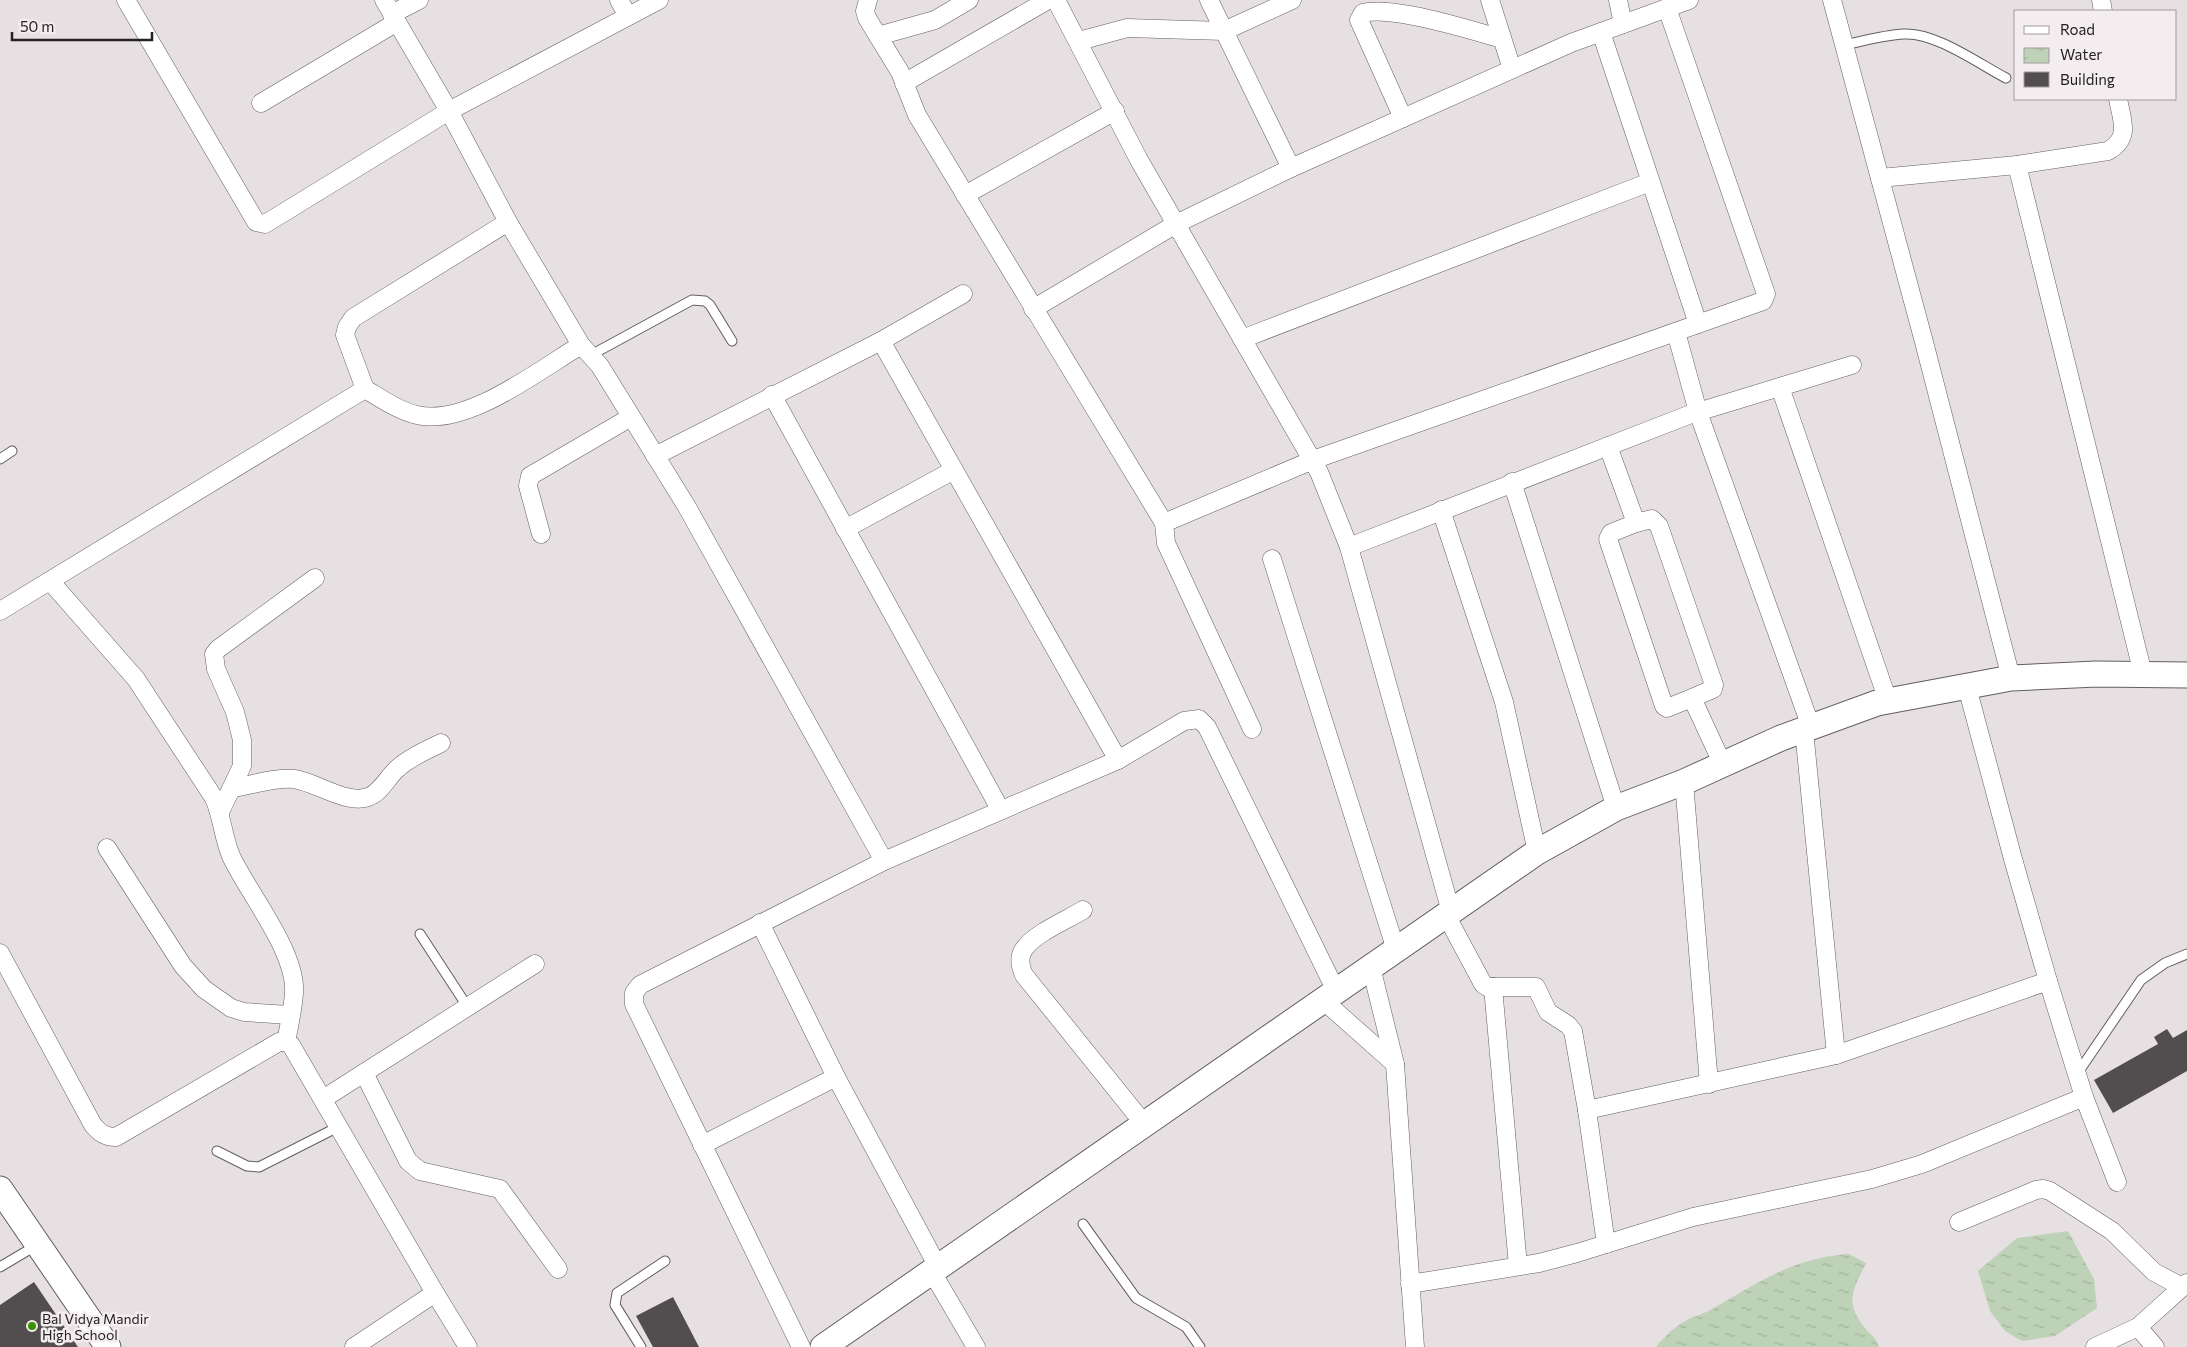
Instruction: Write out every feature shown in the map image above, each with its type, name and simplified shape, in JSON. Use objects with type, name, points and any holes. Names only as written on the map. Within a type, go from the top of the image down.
[{"type":"street","points":[[126,0],[256,222],[260,224],[265,224],[449,111],[659,0]]},
{"type":"street","points":[[261,103],[391,12],[419,0]]},
{"type":"street","points":[[619,0],[628,16]]},
{"type":"street","points":[[868,0],[865,11],[867,18],[900,72],[917,115],[1164,522],[1166,543],[1252,729]]},
{"type":"street","points":[[878,36],[935,20],[969,0]]},
{"type":"street","points":[[904,83],[1048,0]]},
{"type":"street","points":[[1056,0],[1079,41],[1139,160],[1319,472],[1349,547],[1448,914],[1480,980],[1487,987],[1536,987],[1548,1012],[1571,1028],[1587,1110],[1606,1244]]},
{"type":"street","points":[[1209,0],[1292,168]]},
{"type":"street","points":[[1079,41],[1128,28],[1224,30],[1292,0]]},
{"type":"street","points":[[1490,0],[1512,70]]},
{"type":"street","points":[[1618,0],[1623,24]]},
{"type":"street","points":[[1033,309],[1176,224],[1292,168],[1570,43],[1689,0]]},
{"type":"street","points":[[1832,0],[2011,678]]},
{"type":"street","points":[[1164,522],[1312,460],[1763,301],[1766,294],[1668,8]]},
{"type":"street","points":[[1403,118],[1359,20],[1363,13],[1386,11],[1502,39]]},
{"type":"street","points":[[391,12],[449,111],[508,222],[586,350],[631,417],[687,507],[884,861]]},
{"type":"street","points":[[1601,32],[1698,324]]},
{"type":"street","points":[[1880,178],[2017,165],[2108,151],[2114,147],[2124,133],[2118,100]]},
{"type":"street","points":[[965,195],[1115,112]]},
{"type":"street","points":[[2017,165],[2143,674]]},
{"type":"street","points":[[1242,340],[1650,182]]},
{"type":"street","points":[[508,222],[353,318],[347,326],[345,335],[366,389],[397,407],[417,415],[435,417],[450,415],[490,400],[586,350]]},
{"type":"street","points":[[655,456],[772,395],[881,342],[963,294]]},
{"type":"street","points":[[1676,332],[1698,412],[1807,729],[1836,1055]]},
{"type":"street","points":[[881,342],[1118,760]]},
{"type":"street","points":[[1349,547],[1512,482],[1698,412],[1852,365]]},
{"type":"street","points":[[1780,387],[1888,701]]},
{"type":"street","points":[[0,611],[366,389]]},
{"type":"street","points":[[772,395],[1000,809]]},
{"type":"street","points":[[541,534],[528,486],[530,476],[631,417]]},
{"type":"street","points":[[1608,446],[1636,523]]},
{"type":"street","points":[[846,529],[954,470]]},
{"type":"street","points":[[1512,482],[1616,808]]},
{"type":"street","points":[[1441,510],[1504,702],[1537,852]]},
{"type":"street","points":[[1652,519],[1657,522],[1714,685],[1713,689],[1692,698],[1668,708],[1664,706],[1608,539],[1611,533],[1652,519]]},
{"type":"street","points":[[1272,559],[1396,950]]},
{"type":"street","points":[[220,812],[242,766],[242,740],[236,712],[216,669],[214,654],[218,649],[315,578]]},
{"type":"street","points":[[50,581],[136,678],[207,786],[220,812],[231,856],[284,950],[295,991],[286,1042]]},
{"type":"street","points":[[823,1347],[1537,852],[1616,808],[1684,782],[1807,729],[1877,703],[2011,678],[2096,674],[2187,675]]},
{"type":"street","points":[[1967,687],[2048,982],[2084,1097],[2116,1182]]},
{"type":"street","points":[[1692,698],[1723,765]]},
{"type":"street","points":[[800,1347],[634,1004],[634,993],[640,985],[651,978],[884,861],[1000,809],[1118,760],[1184,721],[1199,719],[1204,724],[1330,996],[1395,1064]]},
{"type":"street","points":[[233,788],[282,779],[294,779],[350,798],[362,799],[370,797],[404,763],[441,743]]},
{"type":"street","points":[[1684,782],[1709,1084]]},
{"type":"street","points":[[106,848],[183,966],[204,989],[231,1008],[244,1012],[290,1016]]},
{"type":"street","points":[[1084,910],[1038,936],[1024,949],[1020,966],[1024,975],[1145,1124]]},
{"type":"street","points":[[760,923],[836,1077],[976,1347]]},
{"type":"street","points":[[0,953],[92,1125],[99,1133],[108,1137],[116,1137],[279,1042],[286,1042],[291,1045],[468,1347]]},
{"type":"street","points":[[323,1099],[535,964]]},
{"type":"street","points":[[1371,967],[1395,1064],[1415,1347]]},
{"type":"street","points":[[1587,1110],[1836,1055],[2048,982]]},
{"type":"street","points":[[1493,986],[1518,1266]]},
{"type":"street","points":[[364,1073],[413,1167],[420,1171],[500,1189],[558,1269]]},
{"type":"street","points":[[702,1145],[836,1077]]},
{"type":"street","points":[[1410,1284],[1558,1258],[1693,1217],[1872,1179],[1922,1164],[2084,1097]]},
{"type":"street","points":[[0,1189],[108,1347]]},
{"type":"street","points":[[1960,1222],[2036,1190],[2044,1189],[2112,1231],[2154,1272],[2185,1285],[2138,1327],[2095,1347]]},
{"type":"street","points":[[354,1347],[435,1293]]},
{"type":"street","points":[[2138,1327],[2155,1347]]},
{"type":"lane","points":[[1844,45],[1905,34],[1924,37],[1940,43],[2006,78]]},
{"type":"lane","points":[[586,350],[692,300],[705,301],[710,305],[732,341]]},
{"type":"lane","points":[[0,459],[12,452]]},
{"type":"lane","points":[[420,934],[467,1006]]},
{"type":"lane","points":[[2077,1074],[2141,980],[2165,963],[2187,954]]},
{"type":"lane","points":[[217,1151],[247,1166],[259,1167],[338,1127]]},
{"type":"lane","points":[[1083,1224],[1136,1298],[1186,1327],[1200,1347]]},
{"type":"lane","points":[[0,1267],[37,1245]]},
{"type":"lane","points":[[641,1347],[615,1305],[617,1293],[666,1261]]},
{"type":"water","points":[[2068,1231],[2094,1279],[2097,1308],[2055,1336],[2022,1341],[2005,1331],[1990,1311],[1978,1271],[2017,1238]]},
{"type":"water","points":[[1849,1254],[1866,1263],[1854,1289],[1854,1311],[1879,1347],[1656,1347],[1670,1332],[1682,1323],[1709,1311],[1777,1273],[1810,1260]]},
{"type":"building","points":[[2167,1029],[2173,1038],[2187,1030],[2187,1071],[2113,1113],[2094,1080],[2158,1044],[2154,1037]]},
{"type":"building","name":"Bal Vidya Mandir High School","points":[[34,1282],[78,1347],[0,1347],[0,1305]]},
{"type":"building","points":[[673,1297],[699,1347],[653,1347],[636,1316]]},
{"type":"place","name":"Bal Vidya Mandir High School","points":[[32,1326]]}]
